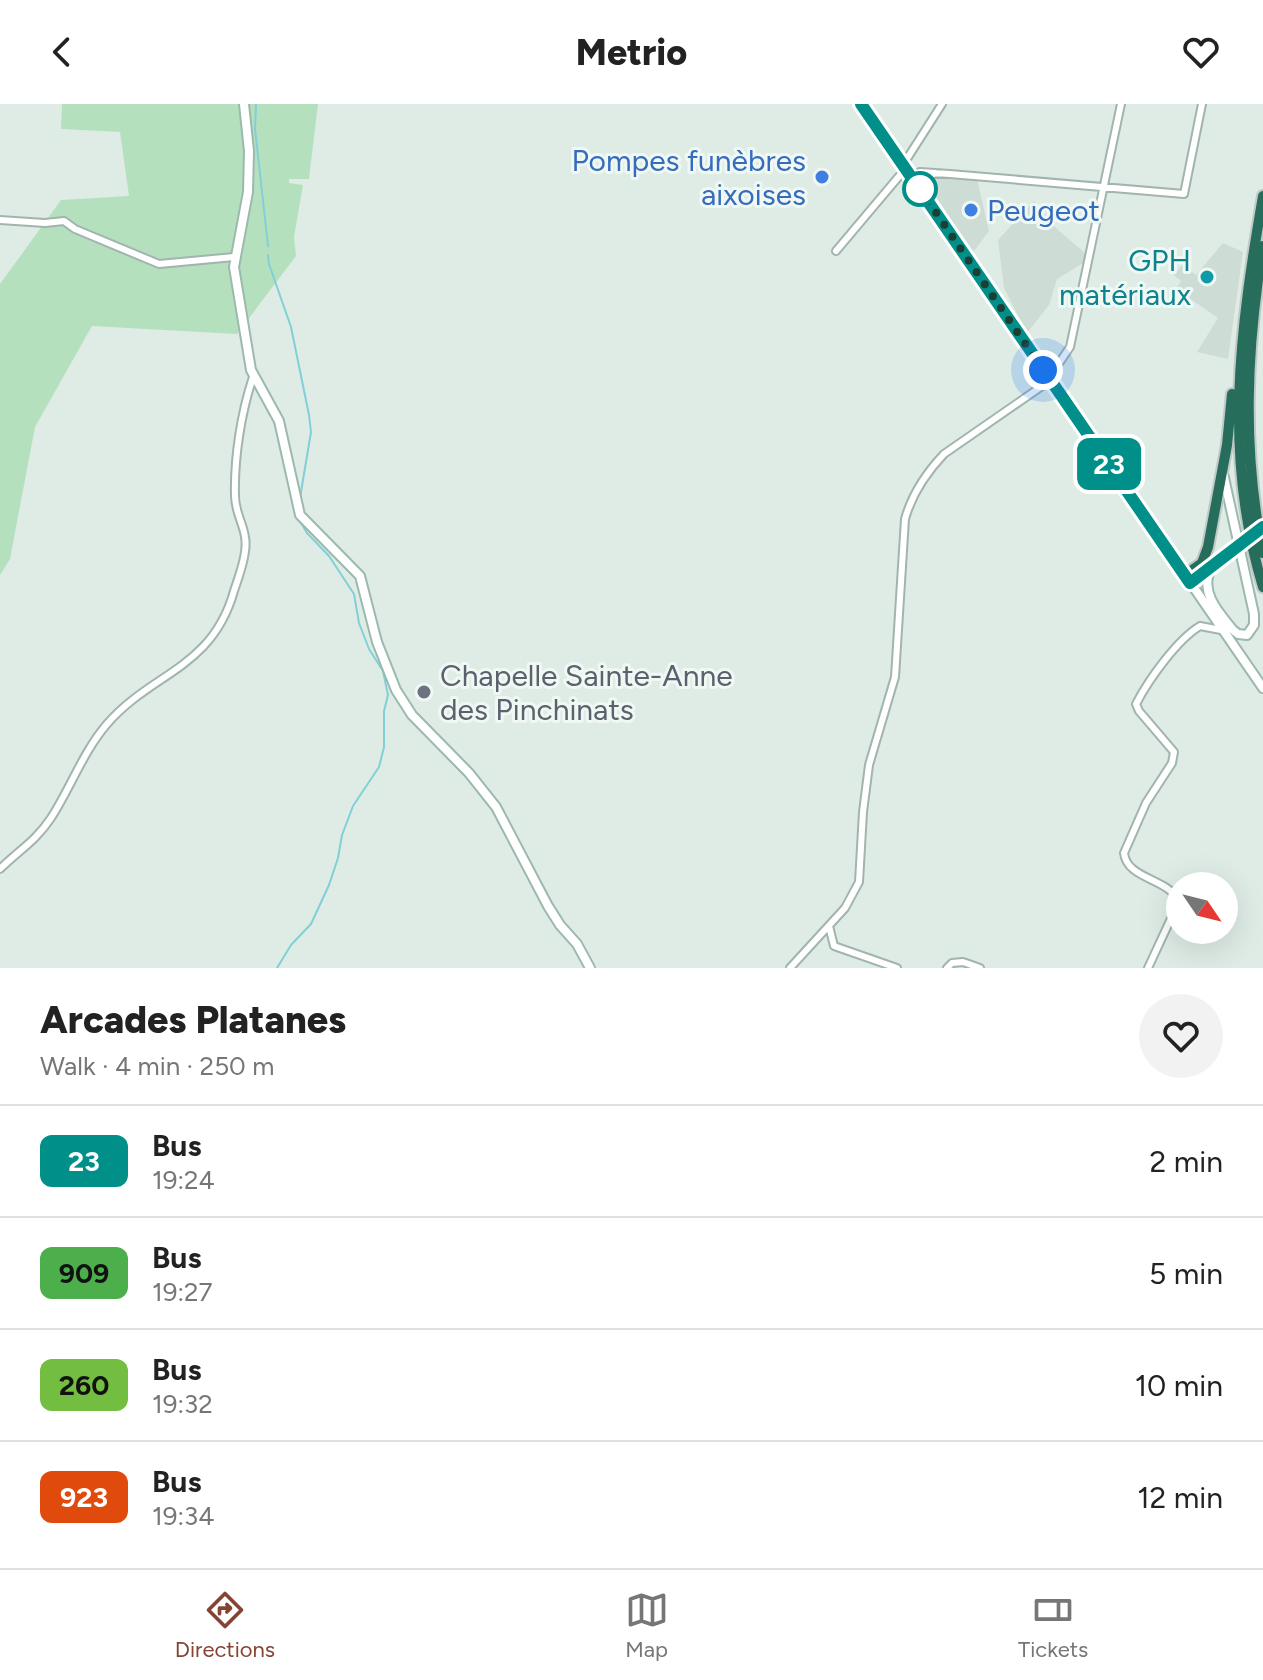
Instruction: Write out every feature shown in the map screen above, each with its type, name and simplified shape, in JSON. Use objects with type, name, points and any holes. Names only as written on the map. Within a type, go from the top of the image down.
[{"type":"highway","points":[[1189,577],[1205,555],[1223,469],[1234,358],[1263,196]]},
{"type":"highway","points":[[1263,246],[1251,325],[1247,422],[1251,483],[1263,553]]},
{"type":"highway","points":[[1252,261],[1240,350],[1238,433],[1248,525],[1263,587]]},
{"type":"street","points":[[244,104],[249,151],[248,192],[234,257],[253,377],[279,421],[299,512],[313,531],[345,558],[360,576],[377,642],[396,690],[412,715],[469,773],[496,807],[548,906],[577,944],[590,968]]},
{"type":"street","points":[[861,104],[1263,688]]},
{"type":"street","points":[[836,251],[906,170],[942,104]]},
{"type":"street","points":[[790,968],[853,897],[859,882],[865,784],[895,677],[905,519],[910,502],[944,454],[1050,379],[1070,347],[1121,104]]},
{"type":"street","points":[[906,170],[1184,194],[1202,104]]},
{"type":"street","points":[[917,185],[935,173]]},
{"type":"street","points":[[0,220],[64,221],[75,229],[159,264],[234,257]]},
{"type":"street","points":[[0,869],[40,833],[92,744],[109,721],[130,702],[194,658],[227,611],[246,540],[236,510],[235,481],[246,400],[253,377]]},
{"type":"street","points":[[1212,567],[1206,580],[1208,594],[1233,630],[1247,635],[1254,625],[1254,614],[1223,469]]},
{"type":"street","points":[[1189,577],[1212,567],[1263,527]]},
{"type":"street","points":[[1189,577],[1221,630],[1249,667]]},
{"type":"street","points":[[1148,968],[1177,899],[1170,891],[1130,867],[1124,853],[1146,803],[1172,763],[1174,752],[1136,704],[1144,689],[1188,633],[1200,626],[1221,630]]},
{"type":"street","points":[[829,926],[834,946],[897,968]]},
{"type":"street","points":[[947,968],[952,963],[963,962],[980,968]]},
{"type":"shaded area","points":[[941,178],[977,179],[989,231],[971,255],[928,193],[930,182]]},
{"type":"shaded area","points":[[1034,201],[1056,228],[1087,255],[1085,262],[1057,279],[1049,305],[1027,333],[1004,288],[998,240]]},
{"type":"shaded area","points":[[1223,243],[1243,252],[1228,359],[1197,352],[1218,318],[1176,289],[1181,281],[1174,275],[1182,265],[1196,275]]},
{"type":"green space","points":[[62,104],[318,104],[309,179],[289,179],[289,183],[303,185],[294,237],[296,256],[237,334],[92,326],[35,427],[10,559],[0,575],[0,284],[61,200],[129,196],[120,132],[61,129]]},
{"type":"waterway","points":[[256,104],[255,129],[268,246]]},
{"type":"waterway","points":[[268,255],[291,327],[309,415],[311,432],[300,498]]},
{"type":"waterway","points":[[277,968],[291,945],[311,924],[329,885],[353,806],[379,767],[384,747],[384,711],[388,695],[383,671],[369,649],[359,623],[354,594],[297,516]]},
{"type":"bus line","name":"23","points":[[861,104],[1190,583],[1263,527]]},
{"type":"place","name":"Pompes funèbres aixoises","points":[[822,177]]},
{"type":"place","name":"Peugeot","points":[[971,210]]},
{"type":"place","name":"GPH matériaux","points":[[1207,277]]},
{"type":"place","name":"Chapelle Sainte-Anne des Pinchinats","points":[[424,692]]},
{"type":"route","points":[[920,189],[1043,370]]}]
